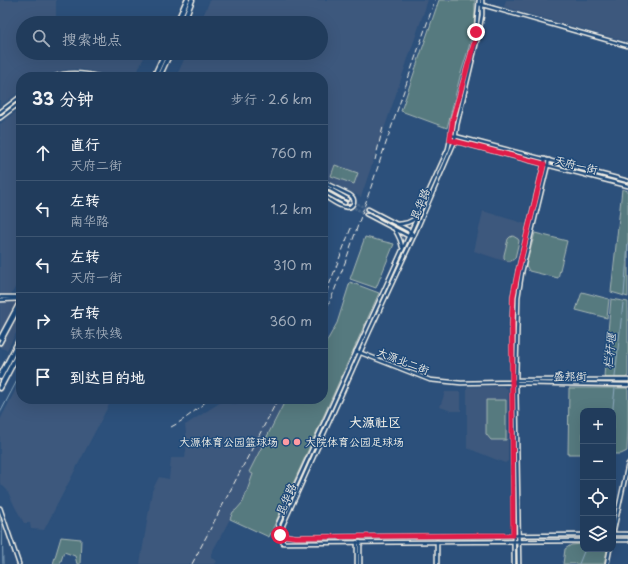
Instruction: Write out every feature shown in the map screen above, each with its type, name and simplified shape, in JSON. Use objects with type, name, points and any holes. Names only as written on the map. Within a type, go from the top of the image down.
[{"type":"highway","points":[[180,16],[187,0]]},
{"type":"highway","points":[[186,16],[192,0]]},
{"type":"highway","points":[[156,72],[162,60]]},
{"type":"highway","points":[[161,72],[167,60]]},
{"type":"highway","points":[[0,377],[16,347]]},
{"type":"highway","points":[[0,388],[16,358]]},
{"type":"main road","points":[[481,0],[481,4],[628,46]]},
{"type":"main road","name":"昆华路","points":[[280,535],[278,524],[448,149],[453,118],[475,40],[481,4]]},
{"type":"main road","name":"昆华路","points":[[280,535],[286,518],[414,236],[455,141],[457,125],[480,32],[481,4]]},
{"type":"main road","points":[[0,112],[16,100]]},
{"type":"main road","points":[[0,118],[16,106]]},
{"type":"main road","name":"天府一街","points":[[451,135],[628,181]]},
{"type":"main road","name":"天府一街","points":[[450,140],[628,186]]},
{"type":"main road","points":[[514,564],[512,382],[513,296],[545,159]]},
{"type":"main road","points":[[519,564],[516,384],[518,297],[522,272],[549,160]]},
{"type":"main road","points":[[328,184],[350,194],[354,201],[350,207],[344,207],[328,198]]},
{"type":"main road","points":[[328,188],[348,199]]},
{"type":"main road","points":[[328,194],[345,203]]},
{"type":"main road","points":[[368,209],[410,231],[414,236]]},
{"type":"main road","points":[[366,214],[408,236],[414,236]]},
{"type":"main road","points":[[397,224],[404,224],[412,221],[416,217]]},
{"type":"main road","points":[[395,230],[402,244],[402,249]]},
{"type":"main road","points":[[0,299],[16,299]]},
{"type":"main road","points":[[0,338],[16,308]]},
{"type":"main road","points":[[0,343],[16,313]]},
{"type":"main road","name":"大源北二街","points":[[356,351],[430,380],[461,383],[512,382],[516,380]]},
{"type":"main road","name":"盛邦街","points":[[516,380],[628,380]]},
{"type":"main road","name":"盛邦街","points":[[512,382],[516,384],[628,385]]},
{"type":"main road","points":[[616,521],[628,464]]},
{"type":"main road","points":[[0,508],[19,564]]},
{"type":"main road","points":[[580,534],[296,537],[280,535],[283,543],[580,540]]},
{"type":"main road","points":[[616,535],[628,534]]},
{"type":"main road","points":[[616,540],[628,540]]},
{"type":"main road","points":[[357,564],[359,542]]},
{"type":"main road","points":[[359,542],[360,564]]},
{"type":"main road","points":[[437,542],[437,564]]},
{"type":"main road","points":[[607,564],[609,552]]},
{"type":"shaded area","points":[[0,0],[56,0],[56,16],[16,16],[16,60],[143,60],[137,72],[94,72],[79,69],[58,72],[16,72],[16,95],[0,106]]},
{"type":"shaded area","points":[[210,0],[428,0],[361,197],[328,180],[328,72],[178,72],[184,60],[328,60],[328,16],[203,16]]},
{"type":"shaded area","points":[[506,0],[628,0],[628,42],[504,7]]},
{"type":"shaded area","points":[[16,112],[16,286],[11,295],[16,297],[16,333],[7,350],[0,348],[0,124]]},
{"type":"shaded area","points":[[483,211],[526,224],[516,259],[510,263],[474,251]]},
{"type":"shaded area","points":[[503,386],[508,389],[508,461],[505,463],[467,448],[467,387]]},
{"type":"shaded area","points":[[16,389],[16,404],[109,404],[44,530],[31,529],[30,523],[24,523],[7,490],[0,483],[0,420]]},
{"type":"shaded area","points":[[445,392],[461,392],[461,411],[451,411],[440,407]]},
{"type":"shaded area","points":[[218,404],[283,404],[249,472],[254,474],[243,502],[233,512],[211,554],[211,558],[217,561],[215,564],[140,564],[152,491],[159,477],[169,479],[171,458],[185,458],[187,442],[185,425]]},
{"type":"green space","points":[[439,0],[475,0],[475,20],[447,128],[401,111]]},
{"type":"green space","points":[[335,165],[358,173],[354,184],[331,176]]},
{"type":"green space","points":[[622,189],[628,191],[628,297],[611,292]]},
{"type":"green space","points":[[535,233],[567,241],[558,278],[529,271],[526,265]]},
{"type":"green space","points":[[513,236],[519,241],[515,258],[511,261],[507,261],[504,258],[504,255],[508,239]]},
{"type":"green space","points":[[365,237],[394,244],[376,288],[350,279]]},
{"type":"green space","points":[[350,282],[379,293],[269,537],[230,519],[233,512],[243,502],[253,474],[249,472],[283,404],[328,404],[328,339],[337,323]]},
{"type":"green space","points":[[582,292],[609,299],[607,318],[576,310]]},
{"type":"green space","points":[[611,299],[628,302],[628,376],[625,378],[605,378],[604,376]]},
{"type":"green space","points":[[569,388],[628,389],[627,451],[621,454],[616,454],[616,408],[580,408],[580,454],[568,454]]},
{"type":"green space","points":[[486,400],[506,400],[506,440],[491,440],[486,434]]},
{"type":"green space","points":[[61,537],[81,539],[80,564],[77,564],[75,556],[64,552],[60,564],[53,564]]},
{"type":"green space","points":[[580,544],[580,552],[607,552],[604,564],[563,564],[565,549],[571,545]]},
{"type":"waterway","points":[[624,295],[628,244]]},
{"type":"waterway","name":"栏杆堰","points":[[615,377],[623,303]]},
{"type":"waterway","points":[[0,413],[16,383]]},
{"type":"waterway","name":"栏杆堰","points":[[613,408],[615,388]]},
{"type":"waterway","points":[[0,519],[2,524],[3,564]]},
{"type":"waterway","name":"栏杆堰","points":[[579,564],[584,552]]},
{"type":"tunnel","points":[[348,199],[368,209]]},
{"type":"tunnel","points":[[345,203],[366,214]]},
{"type":"railway","points":[[328,304],[346,260],[435,0]]},
{"type":"railway","points":[[375,160],[383,127]]},
{"type":"railway","points":[[328,288],[351,228]]},
{"type":"railway","points":[[171,427],[186,418],[203,404]]},
{"type":"railway","points":[[192,564],[275,404]]},
{"type":"place","name":"大源体育公园篮球场","points":[[286,442]]},
{"type":"place","name":"大院体育公园足球场","points":[[297,442]]},
{"type":"district","name":"大源社区","points":[[375,422]]},
{"type":"route","points":[[280,535],[296,537],[513,535],[513,296],[544,164],[450,140],[453,118],[476,32]]}]
